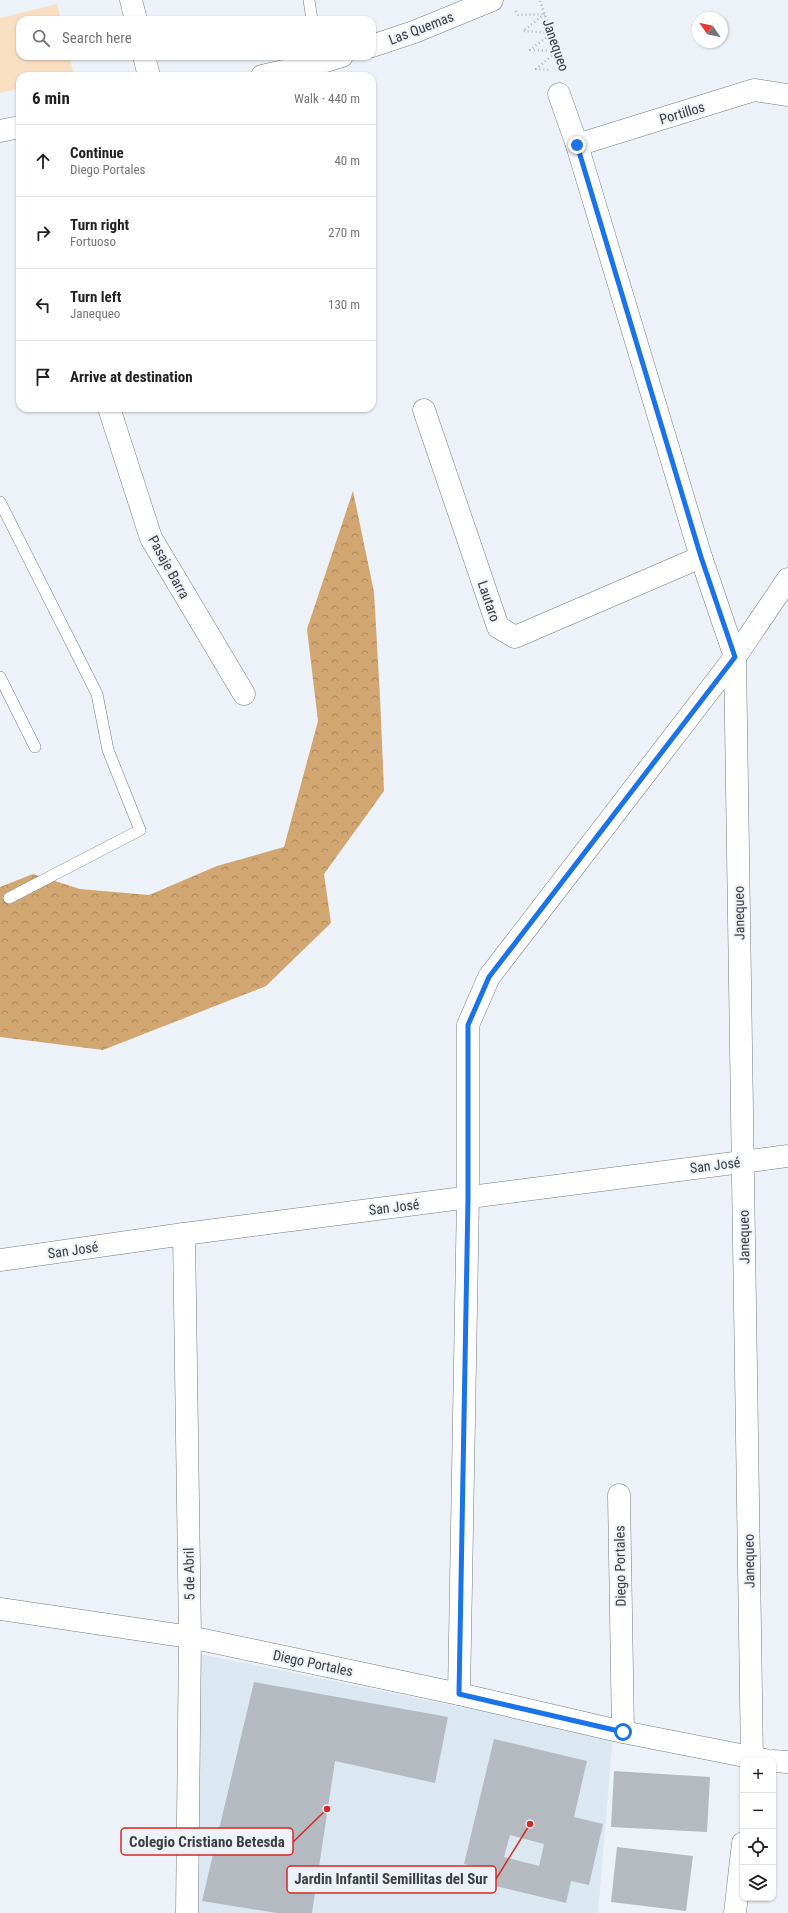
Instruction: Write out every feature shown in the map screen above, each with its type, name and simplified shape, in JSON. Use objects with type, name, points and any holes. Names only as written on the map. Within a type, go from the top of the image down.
[{"type":"street","points":[[131,0],[135,16]]},
{"type":"street","name":"Las Quemas","points":[[376,45],[414,32],[492,0]]},
{"type":"street","points":[[145,60],[147,72]]},
{"type":"street","points":[[276,72],[319,60]]},
{"type":"street","name":"Janequeo","points":[[562,82],[577,145],[701,557],[735,657],[743,1161],[761,1757]]},
{"type":"street","name":"Portillos","points":[[577,145],[754,90],[788,95]]},
{"type":"street","points":[[0,131],[16,127]]},
{"type":"street","name":"Lautaro","points":[[424,410],[498,627],[515,637],[701,557]]},
{"type":"street","name":"Pasaje Barra","points":[[110,412],[151,538],[244,694]]},
{"type":"street","points":[[459,1694],[468,1198],[468,1025],[489,977],[735,657],[788,579]]},
{"type":"street","name":"San José","points":[[0,1260],[184,1234],[788,1156]]},
{"type":"street","name":"5 de Abril","points":[[184,1234],[190,1637],[187,1913]]},
{"type":"street","name":"Diego Portales","points":[[619,1495],[623,1732]]},
{"type":"street","name":"Diego Portales","points":[[0,1609],[190,1637],[459,1694],[623,1732],[746,1757]]},
{"type":"street","name":"Diego Portales","points":[[776,1761],[788,1762]]},
{"type":"street","points":[[735,1913],[740,1865]]},
{"type":"lane","points":[[309,0],[311,16]]},
{"type":"lane","points":[[0,502],[97,694],[108,750],[140,830],[9,898]]},
{"type":"lane","points":[[0,677],[35,747]]},
{"type":"path","name":"Janequeo","points":[[540,1],[565,71],[562,82]]},
{"type":"path","points":[[516,11],[518,15],[545,14]]},
{"type":"path","points":[[545,14],[523,31],[552,33]]},
{"type":"path","points":[[552,33],[530,50],[558,51]]},
{"type":"path","points":[[558,51],[536,69],[565,71],[562,82]]},
{"type":"shaded area","points":[[57,4],[60,16],[16,16],[16,60],[70,60],[73,72],[16,72],[16,89],[0,93],[0,18]]},
{"type":"shaded area","points":[[200,1654],[455,1706],[613,1735],[598,1913],[199,1913]]},
{"type":"green space","points":[[353,491],[374,592],[384,791],[324,874],[331,923],[266,986],[103,1050],[0,1037],[0,887],[33,874],[80,889],[149,895],[217,866],[284,847],[318,721],[307,629]]},
{"type":"building","points":[[254,1682],[448,1717],[435,1783],[335,1761],[312,1913],[277,1913],[202,1901]]},
{"type":"building","points":[[494,1739],[587,1761],[574,1817],[603,1824],[589,1885],[571,1881],[566,1903],[492,1885],[495,1872],[464,1864]],"holes":[[[510,1835],[544,1844],[539,1866],[504,1857]]]},
{"type":"building","points":[[614,1771],[710,1777],[707,1832],[611,1827]]},
{"type":"building","points":[[617,1847],[693,1856],[686,1911],[611,1902]]},
{"type":"place","name":"Colegio Cristiano Betesda","points":[[327,1809]]},
{"type":"place","name":"Jardin Infantil Semillitas del Sur","points":[[530,1824]]},
{"type":"route","points":[[577,145],[701,557],[735,657],[489,977],[468,1025],[468,1198],[459,1694],[623,1732]]}]
